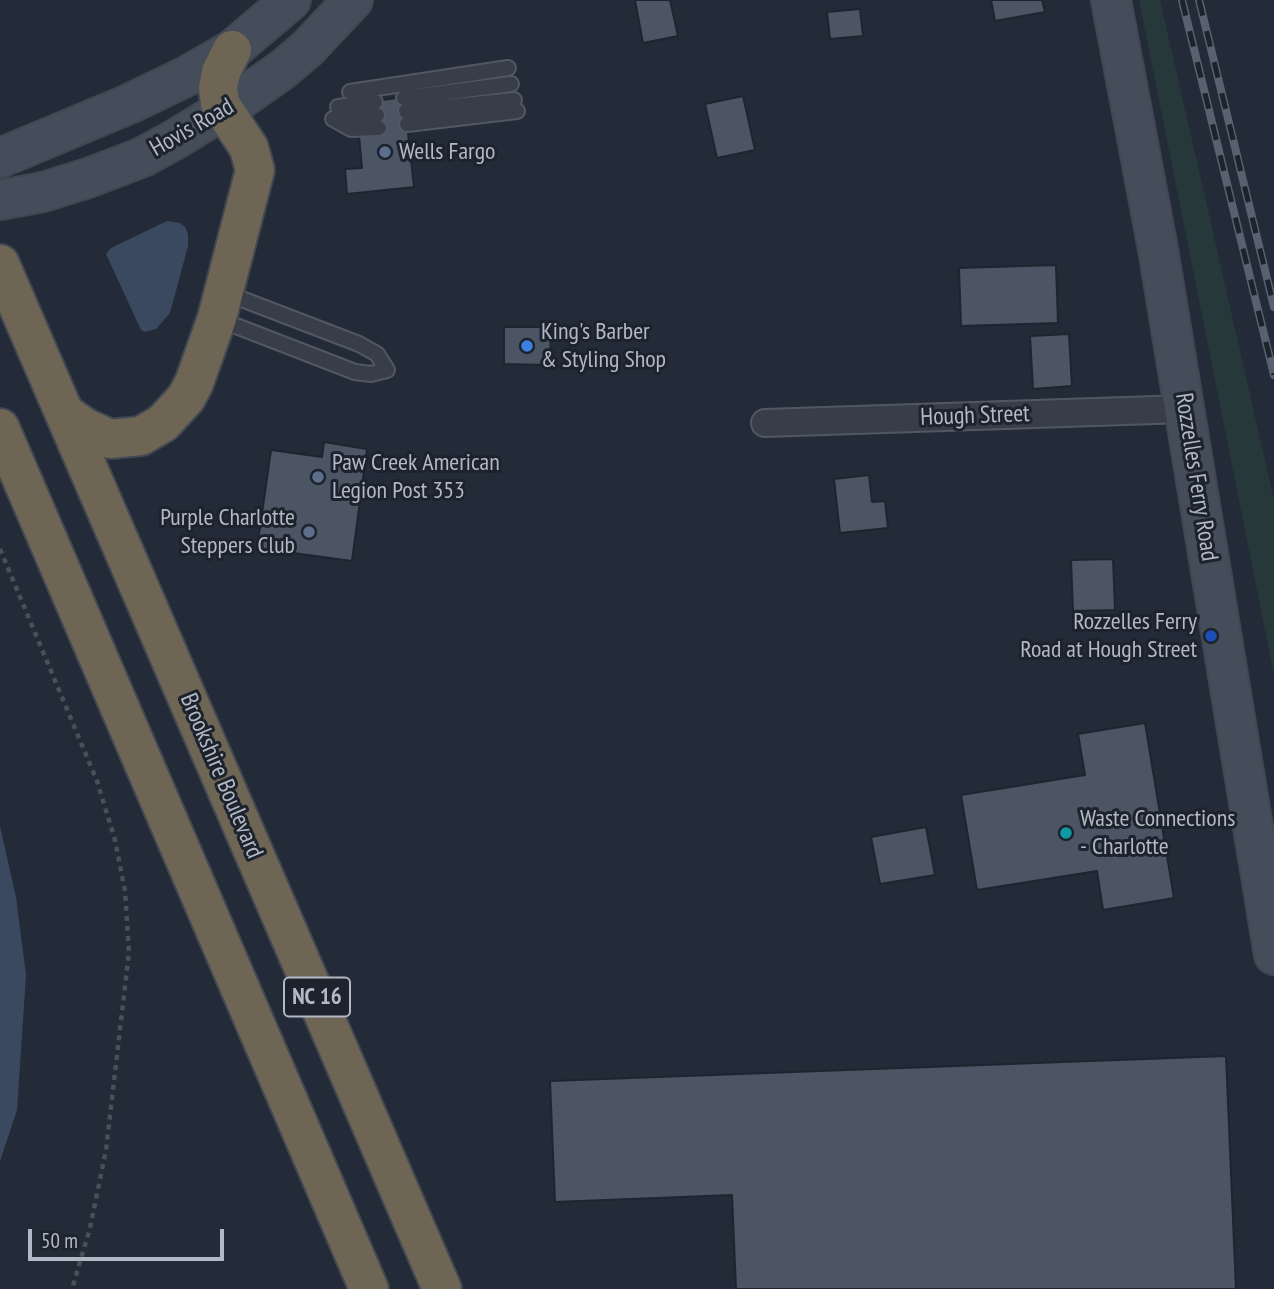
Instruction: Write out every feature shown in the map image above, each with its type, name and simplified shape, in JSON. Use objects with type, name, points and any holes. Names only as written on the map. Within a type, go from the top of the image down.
[{"type":"highway","points":[[66,415],[110,439],[130,439],[153,431],[186,398],[194,383],[220,305],[255,170],[249,148],[223,111],[218,88],[221,72],[232,50]]},
{"type":"highway","name":"Brookshire Boulevard","points":[[0,264],[442,1289]]},
{"type":"highway","name":"NC 16","points":[[0,428],[369,1289]]},
{"type":"street","name":"Hovis Road","points":[[0,158],[129,104],[187,76],[232,50],[291,0]]},
{"type":"street","name":"Hovis Road","points":[[0,200],[64,186],[143,157],[223,111],[282,71],[354,0]]},
{"type":"street","name":"Rozzelles Ferry Road","points":[[1111,0],[1185,408],[1274,955]]},
{"type":"street","name":"Hough Street","points":[[765,423],[1185,408]]},
{"type":"lane","points":[[350,92],[508,68]]},
{"type":"lane","points":[[511,84],[406,111],[516,105]]},
{"type":"lane","points":[[336,113],[377,115],[351,129],[336,113]]},
{"type":"lane","points":[[220,305],[359,344],[377,354],[387,370],[370,374],[355,372],[220,305]]},
{"type":"path","points":[[0,549],[97,780],[115,840],[125,891],[129,952],[108,1137],[90,1228],[72,1289]]},
{"type":"shaded area","points":[[1139,0],[1160,0],[1274,500],[1274,675]]},
{"type":"water","points":[[167,221],[180,223],[186,228],[188,246],[170,313],[156,329],[145,332],[141,330],[106,254],[111,248]]},
{"type":"water","points":[[0,826],[16,897],[26,975],[17,1110],[0,1161]]},
{"type":"building","points":[[635,0],[670,0],[678,36],[643,43]]},
{"type":"building","points":[[991,0],[1042,0],[1045,12],[995,21]]},
{"type":"building","points":[[860,9],[863,36],[830,39],[827,12]]},
{"type":"building","points":[[743,96],[755,150],[717,158],[705,104]]},
{"type":"building","name":"Wells Fargo","points":[[404,97],[414,187],[347,194],[345,169],[362,168],[359,136],[379,134],[375,101]]},
{"type":"building","points":[[1056,265],[1058,323],[961,326],[959,268]]},
{"type":"building","name":"King's Barber & Styling Shop","points":[[504,327],[551,327],[550,365],[504,364]]},
{"type":"building","points":[[1069,334],[1072,386],[1033,389],[1030,336]]},
{"type":"building","points":[[324,442],[367,449],[352,561],[257,548],[271,450],[322,457]]},
{"type":"building","points":[[869,475],[872,502],[885,501],[888,528],[840,533],[834,479]]},
{"type":"building","points":[[1113,559],[1115,610],[1073,611],[1071,560]]},
{"type":"building","name":"Waste Connections - Charlotte","points":[[1145,723],[1174,898],[1103,910],[1097,871],[977,890],[961,795],[1085,775],[1078,734]]},
{"type":"building","points":[[926,827],[935,875],[880,884],[871,837]]},
{"type":"building","points":[[1226,1056],[1236,1289],[736,1289],[732,1195],[555,1202],[550,1081]]},
{"type":"railway","points":[[1182,0],[1274,375]]},
{"type":"railway","points":[[1199,0],[1274,307]]},
{"type":"place","name":"Wells Fargo","points":[[385,152]]},
{"type":"place","name":"King's Barber & Styling Shop","points":[[527,346]]},
{"type":"place","name":"Paw Creek American Legion Post 353","points":[[318,477]]},
{"type":"place","name":"Purple Charlotte Steppers Club","points":[[309,532]]},
{"type":"place","name":"Rozzelles Ferry Road at Hough Street","points":[[1211,636]]},
{"type":"place","name":"Waste Connections - Charlotte","points":[[1066,833]]}]
